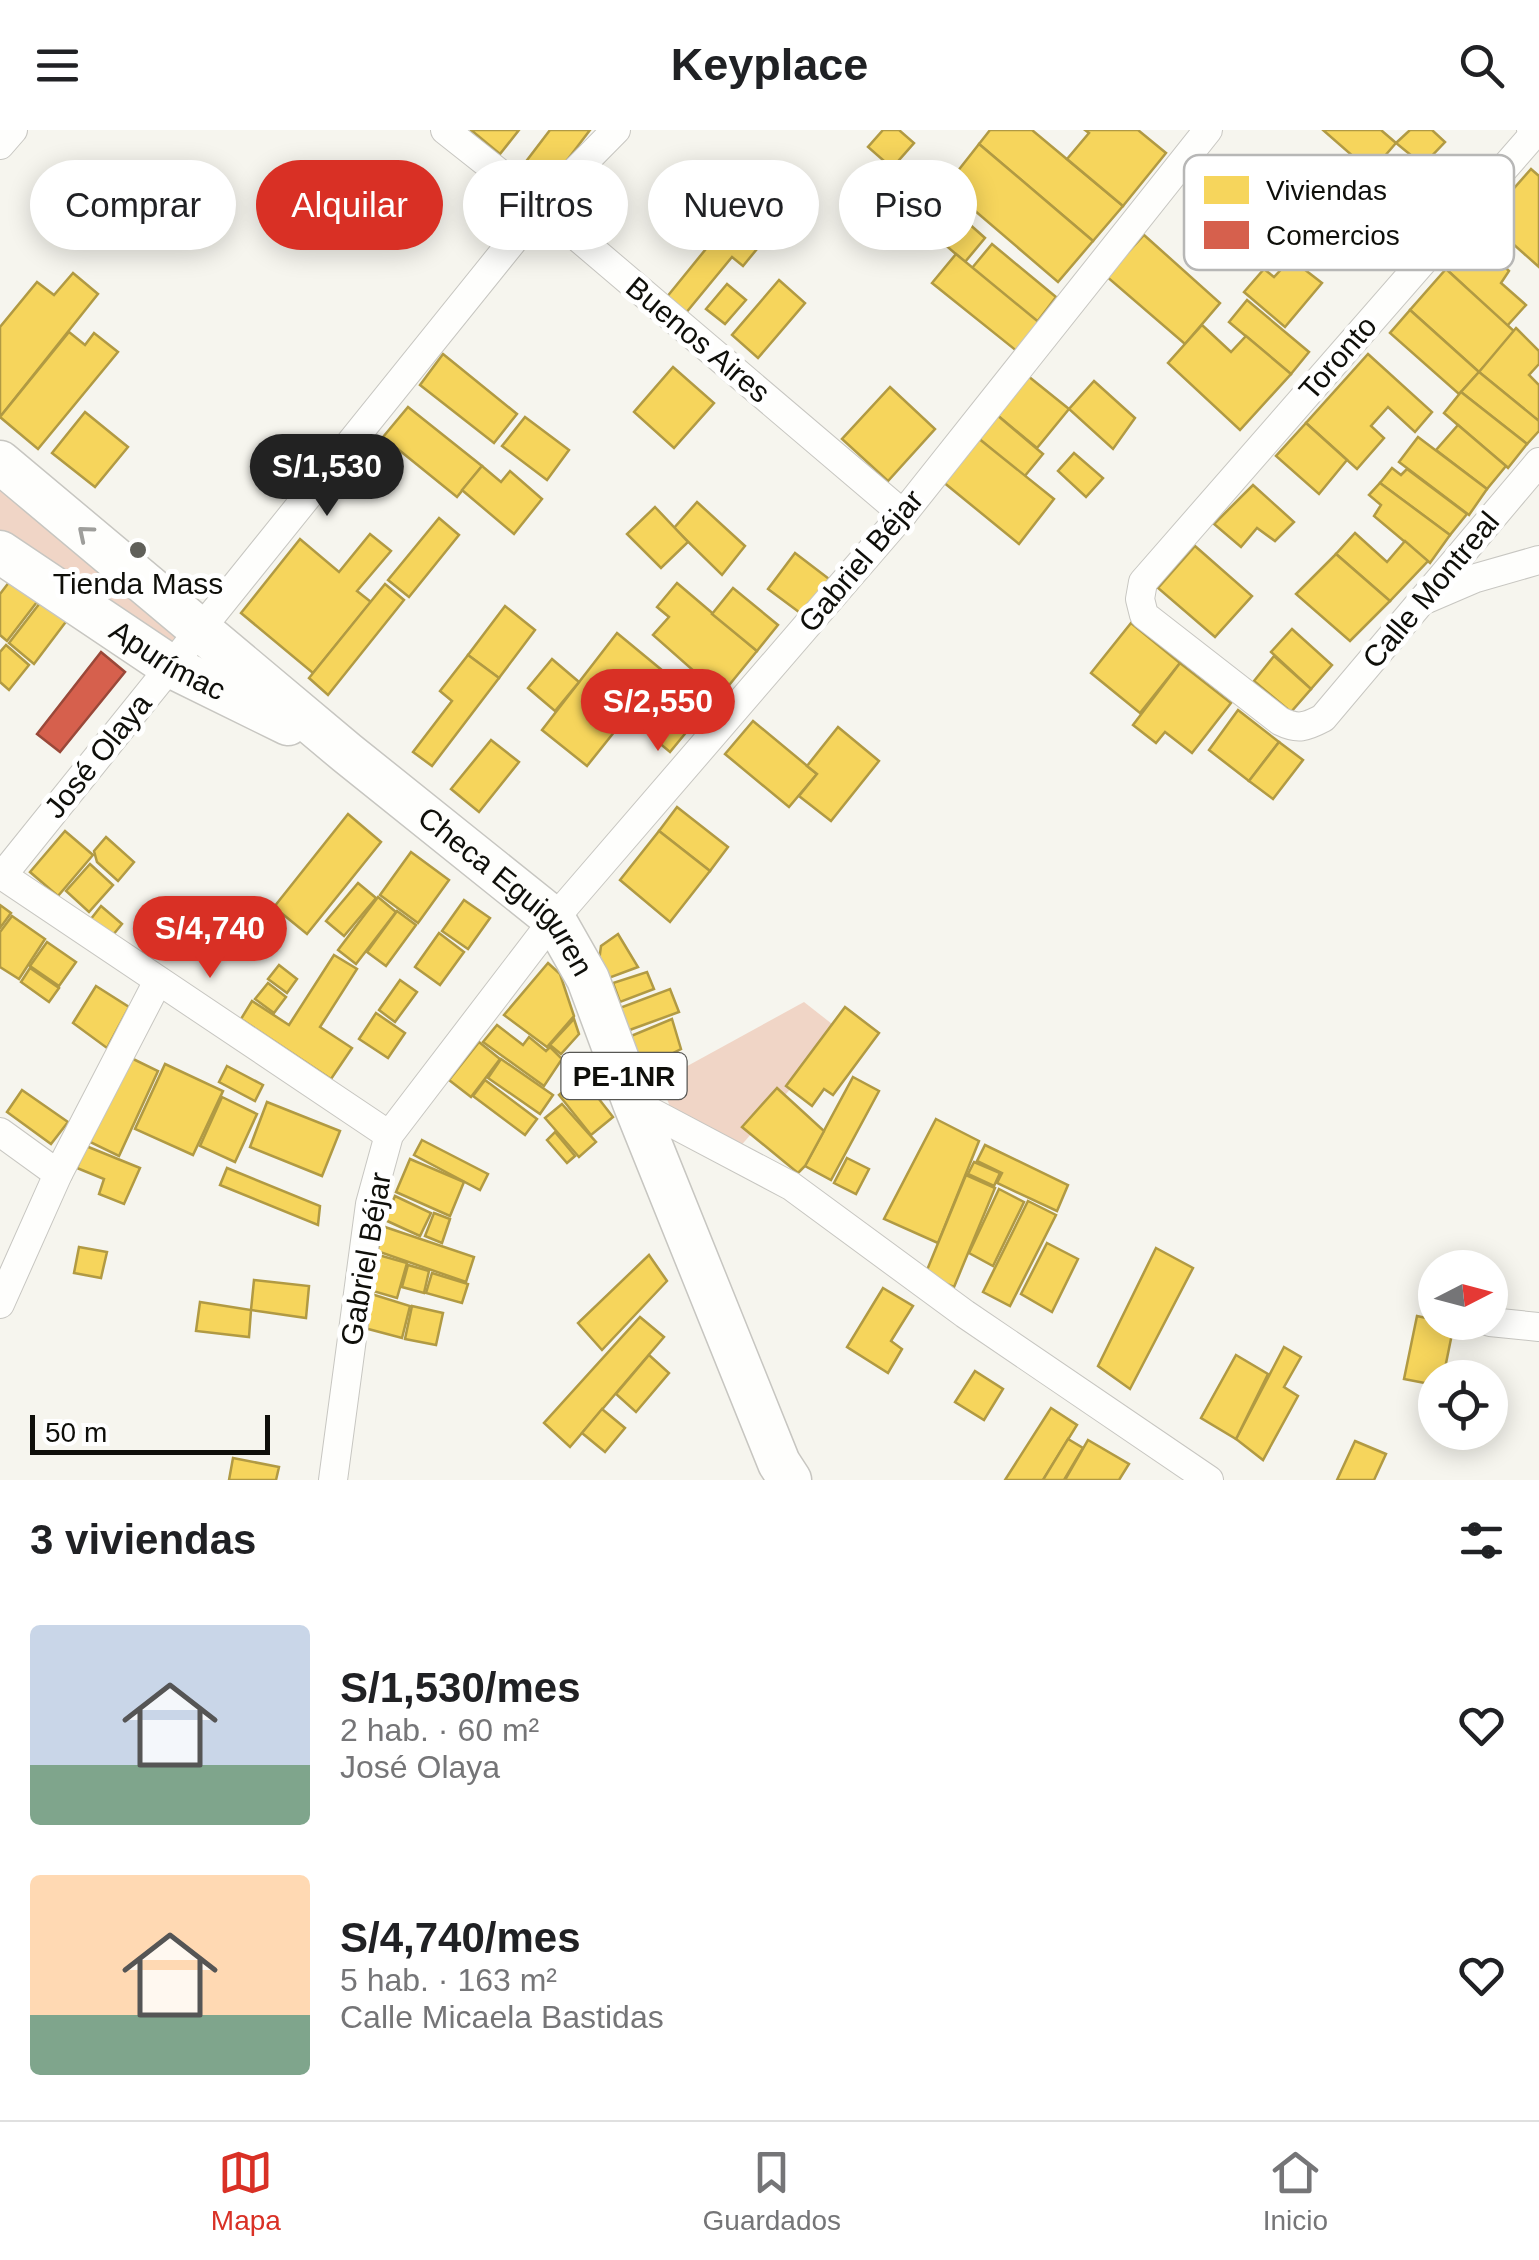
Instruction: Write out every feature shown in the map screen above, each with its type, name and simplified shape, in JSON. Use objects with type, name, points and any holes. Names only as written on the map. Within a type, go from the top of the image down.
[{"type":"main road","name":"Checa Eguiguren","points":[[0,462],[347,753],[554,919],[588,979],[778,1463],[790,1480]]},
{"type":"main road","name":"Apurímac","points":[[0,552],[170,666],[347,753]]},
{"type":"street","points":[[0,145],[13,130]]},
{"type":"street","name":"Buenos Aires","points":[[445,130],[483,160]]},
{"type":"street","name":"José Olaya","points":[[586,160],[616,130]]},
{"type":"street","name":"Gabriel Béjar","points":[[1188,155],[1208,130]]},
{"type":"street","name":"Toronto","points":[[1514,155],[1533,133]]},
{"type":"street","name":"Gabriel Béjar","points":[[332,1480],[370,1204],[389,1135],[554,919],[903,514],[1184,160]]},
{"type":"street","name":"José Olaya","points":[[1,875],[506,250]]},
{"type":"street","name":"Buenos Aires","points":[[593,250],[903,514]]},
{"type":"street","name":"Toronto","points":[[1322,718],[1306,728],[1280,721],[1144,614],[1142,582],[1414,270]]},
{"type":"street","name":"Calle Montreal","points":[[1322,718],[1536,469]]},
{"type":"street","points":[[1421,602],[1476,578],[1539,560]]},
{"type":"street","points":[[1,875],[389,1135]]},
{"type":"street","points":[[0,1304],[58,1174],[158,981]]},
{"type":"street","points":[[634,1103],[791,1186],[965,1314],[1209,1480]]},
{"type":"street","points":[[0,1132],[58,1174]]},
{"type":"street","points":[[1508,1323],[1539,1326]]},
{"type":"shaded area","points":[[0,486],[182,631],[172,644],[0,530]]},
{"type":"shaded area","points":[[804,1002],[841,1031],[738,1149],[674,1117],[660,1081]]},
{"type":"building: Viviendas","points":[[471,130],[519,130],[500,154]]},
{"type":"building: Viviendas","points":[[550,130],[590,130],[567,160],[527,160]]},
{"type":"building: Viviendas","points":[[883,130],[899,130],[914,143],[899,160],[883,160],[868,147]]},
{"type":"building: Viviendas","points":[[990,130],[1032,130],[1123,206],[1093,241],[979,144]]},
{"type":"building: Viviendas","points":[[1085,130],[1138,130],[1166,153],[1123,206],[1067,159],[1089,133]]},
{"type":"building: Viviendas","points":[[1323,130],[1381,130],[1396,143],[1386,155],[1352,155]]},
{"type":"building: Viviendas","points":[[1410,130],[1432,130],[1445,142],[1433,155],[1411,155],[1396,143]]},
{"type":"building: Viviendas","points":[[979,144],[1093,241],[1058,282],[977,213],[977,160],[966,160]]},
{"type":"building: Viviendas","points":[[1531,169],[1539,176],[1539,267],[1514,245],[1514,188]]},
{"type":"building: Viviendas","points":[[977,231],[985,238],[977,248]]},
{"type":"building: Viviendas","points":[[1144,235],[1220,303],[1185,344],[1106,276]]},
{"type":"building: Viviendas","points":[[992,244],[1056,297],[1037,322],[972,268]]},
{"type":"building: Viviendas","points":[[705,250],[756,250],[743,266],[732,257],[685,314],[666,298]]},
{"type":"building: Viviendas","points":[[951,250],[975,250],[965,262]]},
{"type":"building: Viviendas","points":[[956,254],[1041,324],[1018,352],[932,283]]},
{"type":"building: Viviendas","points":[[1263,270],[1274,277],[1281,270],[1305,270],[1322,283],[1285,327],[1244,292]]},
{"type":"building: Viviendas","points":[[1447,270],[1508,270],[1501,283],[1526,305],[1507,326]]},
{"type":"building: Viviendas","points":[[1447,270],[1515,332],[1479,372],[1410,310]]},
{"type":"building: Viviendas","points":[[73,273],[98,294],[0,417],[0,327],[37,282],[54,295]]},
{"type":"building: Viviendas","points":[[779,280],[805,303],[758,358],[732,335]]},
{"type":"building: Viviendas","points":[[727,284],[746,300],[725,324],[706,309]]},
{"type":"building: Viviendas","points":[[1247,300],[1309,352],[1291,374],[1229,322]]},
{"type":"building: Viviendas","points":[[1410,310],[1479,372],[1459,394],[1390,333]]},
{"type":"building: Viviendas","points":[[1202,325],[1231,352],[1246,336],[1291,374],[1240,430],[1168,363]]},
{"type":"building: Viviendas","points":[[1516,328],[1539,351],[1539,364],[1529,375],[1539,385],[1539,421],[1479,372]]},
{"type":"building: Viviendas","points":[[69,332],[85,345],[94,333],[118,352],[38,449],[0,417]]},
{"type":"building: Viviendas","points":[[443,354],[517,414],[494,443],[420,385]]},
{"type":"building: Viviendas","points":[[1368,354],[1432,412],[1415,432],[1388,407],[1371,426],[1384,438],[1357,469],[1306,423]]},
{"type":"building: Viviendas","points":[[673,367],[714,403],[674,448],[634,412]]},
{"type":"building: Viviendas","points":[[1479,372],[1539,421],[1539,431],[1527,444],[1461,392]]},
{"type":"building: Viviendas","points":[[1028,376],[1069,409],[1037,448],[997,415]]},
{"type":"building: Viviendas","points":[[1094,381],[1135,418],[1113,449],[1069,409]]},
{"type":"building: Viviendas","points":[[890,387],[935,429],[888,481],[842,439]]},
{"type":"building: Viviendas","points":[[1461,392],[1527,444],[1508,468],[1444,413]]},
{"type":"building: Viviendas","points":[[408,407],[482,466],[457,497],[383,437]]},
{"type":"building: Viviendas","points":[[85,412],[128,447],[95,487],[52,453]]},
{"type":"building: Viviendas","points":[[997,415],[1043,454],[1024,477],[978,438]]},
{"type":"building: Viviendas","points":[[525,417],[569,450],[547,480],[502,446]]},
{"type":"building: Viviendas","points":[[1306,423],[1347,460],[1319,494],[1276,456]]},
{"type":"building: Viviendas","points":[[1458,425],[1506,466],[1487,489],[1436,450]]},
{"type":"building: Viviendas","points":[[1418,437],[1487,489],[1469,515],[1399,462]]},
{"type":"building: Viviendas","points":[[978,438],[1054,499],[1019,544],[942,481]]},
{"type":"building: Viviendas","points":[[1074,453],[1103,478],[1086,497],[1058,471]]},
{"type":"building: Viviendas","points":[[482,466],[501,482],[510,471],[542,499],[514,534],[462,490]]},
{"type":"building: Viviendas","points":[[1392,468],[1401,475],[1407,469],[1467,514],[1450,535],[1380,483]]},
{"type":"building: Viviendas","points":[[1380,483],[1450,535],[1430,563],[1374,516],[1381,505],[1369,495]]},
{"type":"building: Viviendas","points":[[1253,485],[1294,522],[1275,541],[1257,528],[1241,547],[1214,524]]},
{"type":"building: Viviendas","points":[[697,502],[745,546],[722,575],[674,528]]},
{"type":"building: Viviendas","points":[[655,507],[688,542],[661,568],[627,534]]},
{"type":"building: Viviendas","points":[[439,518],[459,535],[409,597],[388,580]]},
{"type":"building: Viviendas","points":[[1355,533],[1387,562],[1405,541],[1428,561],[1390,601],[1336,554]]},
{"type":"building: Viviendas","points":[[370,534],[391,551],[357,591],[371,602],[313,673],[241,613],[300,539],[339,572]]},
{"type":"building: Viviendas","points":[[1195,546],[1252,596],[1215,637],[1158,588]]},
{"type":"building: Viviendas","points":[[795,553],[833,582],[807,618],[768,589]]},
{"type":"building: Viviendas","points":[[1336,554],[1390,601],[1350,641],[1296,594]]},
{"type":"building: Viviendas","points":[[13,577],[40,598],[7,641],[0,635],[0,594]]},
{"type":"building: Viviendas","points":[[677,583],[757,651],[721,695],[653,635],[669,617],[657,607]]},
{"type":"building: Viviendas","points":[[385,584],[404,600],[328,695],[309,678]]},
{"type":"building: Viviendas","points":[[733,588],[778,625],[757,651],[712,614]]},
{"type":"building: Viviendas","points":[[43,599],[68,619],[34,664],[9,643]]},
{"type":"building: Viviendas","points":[[505,606],[535,630],[499,678],[468,655]]},
{"type":"building: Viviendas","points":[[1131,623],[1180,663],[1140,713],[1091,673]]},
{"type":"building: Viviendas","points":[[1292,629],[1332,665],[1311,689],[1271,652]]},
{"type":"building: Viviendas","points":[[617,633],[663,671],[587,766],[542,730]]},
{"type":"building: Viviendas","points":[[6,645],[29,665],[9,690],[0,682],[0,652]]},
{"type":"building: Viviendas","points":[[468,655],[499,678],[432,766],[413,752],[452,701],[440,691]]},
{"type":"building: Viviendas","points":[[1274,656],[1311,689],[1291,712],[1254,681]]},
{"type":"building: Viviendas","points":[[552,659],[579,682],[555,711],[528,688]]},
{"type":"building: Viviendas","points":[[1180,663],[1231,703],[1192,753],[1165,732],[1156,743],[1133,725]]},
{"type":"building: Viviendas","points":[[663,671],[707,707],[670,752],[627,716]]},
{"type":"building: Viviendas","points":[[1238,710],[1279,742],[1249,781],[1209,750]]},
{"type":"building: Viviendas","points":[[753,721],[817,774],[789,807],[725,754]]},
{"type":"building: Viviendas","points":[[838,727],[879,761],[831,821],[799,796],[817,774],[807,766]]},
{"type":"building: Viviendas","points":[[491,740],[519,762],[479,812],[451,789]]},
{"type":"building: Viviendas","points":[[1279,742],[1303,760],[1273,799],[1249,781]]},
{"type":"building: Viviendas","points":[[677,807],[728,847],[710,871],[659,831]]},
{"type":"building: Viviendas","points":[[348,814],[381,842],[307,934],[274,907]]},
{"type":"building: Viviendas","points":[[65,831],[93,855],[58,896],[30,872]]},
{"type":"building: Viviendas","points":[[659,831],[710,871],[670,922],[620,880]]},
{"type":"building: Viviendas","points":[[106,837],[134,862],[118,881],[97,862],[94,851]]},
{"type":"building: Viviendas","points":[[411,852],[449,880],[418,923],[380,895]]},
{"type":"building: Viviendas","points":[[90,864],[113,885],[89,912],[66,891]]},
{"type":"building: Viviendas","points":[[358,883],[376,898],[344,936],[326,921]]},
{"type":"building: Viviendas","points":[[378,897],[396,912],[356,964],[338,950]]},
{"type":"building: Viviendas","points":[[464,900],[490,918],[468,949],[442,931]]},
{"type":"building: Viviendas","points":[[0,905],[11,913],[0,928]]},
{"type":"building: Viviendas","points":[[101,906],[122,924],[108,941],[87,924]]},
{"type":"building: Viviendas","points":[[397,911],[416,925],[386,966],[367,952]]},
{"type":"building: Viviendas","points":[[12,916],[45,939],[19,979],[0,967],[0,932]]},
{"type":"building: Viviendas","points":[[439,933],[464,952],[440,985],[415,967]]},
{"type":"building: Viviendas","points":[[618,934],[638,967],[606,979],[599,961],[601,946]]},
{"type":"building: Viviendas","points":[[47,942],[76,962],[59,986],[30,966]]},
{"type":"building: Viviendas","points":[[334,955],[357,969],[320,1027],[352,1048],[331,1079],[241,1019],[252,1001],[289,1025]]},
{"type":"building: Viviendas","points":[[548,963],[560,974],[574,1016],[547,1047],[504,1015]]},
{"type":"building: Viviendas","points":[[279,965],[297,979],[287,993],[268,979]]},
{"type":"building: Viviendas","points":[[30,968],[59,988],[49,1002],[21,982]]},
{"type":"building: Viviendas","points":[[647,972],[654,989],[620,1002],[613,983]]},
{"type":"building: Viviendas","points":[[400,980],[417,992],[395,1022],[379,1010]]},
{"type":"building: Viviendas","points":[[268,983],[286,997],[274,1013],[255,999]]},
{"type":"building: Viviendas","points":[[96,986],[129,1007],[107,1048],[73,1023]]},
{"type":"building: Viviendas","points":[[670,989],[679,1012],[624,1032],[617,1009]]},
{"type":"building: Viviendas","points":[[845,1007],[879,1033],[833,1095],[824,1089],[812,1106],[786,1086]]},
{"type":"building: Viviendas","points":[[376,1013],[405,1033],[388,1058],[359,1039]]},
{"type":"building: Viviendas","points":[[574,1019],[579,1034],[561,1054],[550,1045]]},
{"type":"building: Viviendas","points":[[672,1019],[681,1049],[641,1069],[631,1036]]},
{"type":"building: Viviendas","points":[[497,1025],[523,1045],[529,1037],[546,1051],[550,1047],[562,1059],[544,1086],[483,1042]]},
{"type":"building: Viviendas","points":[[479,1042],[500,1059],[471,1097],[449,1080]]},
{"type":"building: Viviendas","points":[[129,1057],[158,1071],[119,1156],[90,1142]]},
{"type":"building: Viviendas","points":[[501,1059],[553,1095],[540,1114],[488,1078]]},
{"type":"building: Viviendas","points":[[165,1064],[223,1091],[193,1155],[135,1129]]},
{"type":"building: Viviendas","points":[[227,1066],[263,1085],[255,1101],[219,1082]]},
{"type":"building: Viviendas","points":[[581,1076],[613,1117],[591,1135],[559,1095]]},
{"type":"building: Viviendas","points":[[853,1077],[879,1091],[831,1180],[805,1166]]},
{"type":"building: Viviendas","points":[[485,1080],[537,1119],[525,1135],[473,1096]]},
{"type":"building: Viviendas","points":[[777,1088],[824,1131],[798,1173],[742,1127]]},
{"type":"building: Viviendas","points":[[22,1090],[68,1122],[51,1144],[7,1112]]},
{"type":"building: Viviendas","points":[[222,1097],[257,1114],[235,1162],[200,1146]]},
{"type":"building: Viviendas","points":[[267,1102],[340,1131],[322,1176],[250,1147]]},
{"type":"building: Viviendas","points":[[562,1104],[596,1142],[579,1157],[545,1118]]},
{"type":"building: Viviendas","points":[[936,1119],[979,1141],[938,1243],[884,1219]]},
{"type":"building: Viviendas","points":[[555,1132],[575,1156],[567,1163],[547,1140]]},
{"type":"building: Viviendas","points":[[422,1140],[488,1174],[480,1190],[414,1155]]},
{"type":"building: Viviendas","points":[[985,1145],[1068,1185],[1057,1211],[997,1183],[1002,1173],[977,1161]]},
{"type":"building: Viviendas","points":[[86,1146],[140,1168],[124,1204],[99,1194],[104,1179],[77,1168]]},
{"type":"building: Viviendas","points":[[847,1158],[869,1169],[856,1194],[834,1183]]},
{"type":"building: Viviendas","points":[[410,1159],[464,1182],[450,1216],[396,1192]]},
{"type":"building: Viviendas","points":[[974,1162],[1000,1173],[994,1186],[968,1174]]},
{"type":"building: Viviendas","points":[[227,1168],[320,1206],[318,1225],[220,1185]]},
{"type":"building: Viviendas","points":[[966,1175],[995,1188],[954,1287],[925,1275]]},
{"type":"building: Viviendas","points":[[999,1189],[1024,1202],[993,1266],[969,1253]]},
{"type":"building: Viviendas","points":[[395,1196],[431,1213],[420,1236],[385,1220]]},
{"type":"building: Viviendas","points":[[1028,1201],[1056,1215],[1010,1306],[983,1292]]},
{"type":"building: Viviendas","points":[[434,1213],[450,1219],[442,1243],[425,1236]]},
{"type":"building: Viviendas","points":[[385,1227],[474,1257],[466,1282],[377,1251]]},
{"type":"building: Viviendas","points":[[1047,1243],[1078,1259],[1052,1312],[1021,1294]]},
{"type":"building: Viviendas","points":[[79,1247],[107,1252],[101,1278],[74,1273]]},
{"type":"building: Viviendas","points":[[1156,1248],[1193,1268],[1130,1389],[1098,1366]]},
{"type":"building: Viviendas","points":[[375,1254],[407,1263],[397,1298],[366,1289]]},
{"type":"building: Viviendas","points":[[649,1255],[667,1281],[602,1350],[578,1323]]},
{"type":"building: Viviendas","points":[[408,1265],[429,1271],[424,1293],[402,1287]]},
{"type":"building: Viviendas","points":[[432,1273],[468,1284],[462,1303],[426,1293]]},
{"type":"building: Viviendas","points":[[254,1280],[309,1286],[306,1318],[251,1310]]},
{"type":"building: Viviendas","points":[[883,1288],[913,1306],[891,1341],[902,1349],[888,1373],[847,1347]]},
{"type":"building: Viviendas","points":[[365,1292],[410,1306],[402,1338],[357,1326]]},
{"type":"building: Viviendas","points":[[200,1302],[251,1310],[249,1337],[196,1331]]},
{"type":"building: Viviendas","points":[[412,1306],[443,1313],[436,1345],[405,1339]]},
{"type":"building: Viviendas","points":[[1417,1316],[1418,1340],[1451,1340],[1447,1360],[1418,1360],[1418,1382],[1404,1379]]},
{"type":"building: Viviendas","points":[[640,1317],[664,1337],[570,1447],[544,1423]]},
{"type":"building: Viviendas","points":[[1284,1347],[1301,1357],[1284,1387],[1298,1396],[1263,1460],[1236,1439]]},
{"type":"building: Viviendas","points":[[649,1355],[669,1373],[636,1412],[616,1394]]},
{"type":"building: Viviendas","points":[[1236,1355],[1268,1374],[1236,1439],[1201,1418]]},
{"type":"building: Viviendas","points":[[975,1371],[1003,1389],[984,1420],[955,1402]]},
{"type":"building: Viviendas","points":[[1051,1408],[1077,1425],[1043,1480],[1005,1480]]},
{"type":"building: Viviendas","points":[[602,1409],[625,1428],[605,1452],[582,1433]]},
{"type":"building: Viviendas","points":[[1068,1439],[1083,1448],[1064,1480],[1043,1480]]},
{"type":"building: Viviendas","points":[[1088,1440],[1129,1464],[1119,1480],[1065,1480]]},
{"type":"building: Viviendas","points":[[1355,1441],[1386,1454],[1374,1480],[1337,1480]]},
{"type":"building: Viviendas","points":[[233,1458],[279,1467],[276,1480],[229,1480]]},
{"type":"building: Comercios","points":[[101,652],[125,672],[60,752],[37,734]]},
{"type":"place","name":"Tienda Mass","points":[[138,550]]}]
